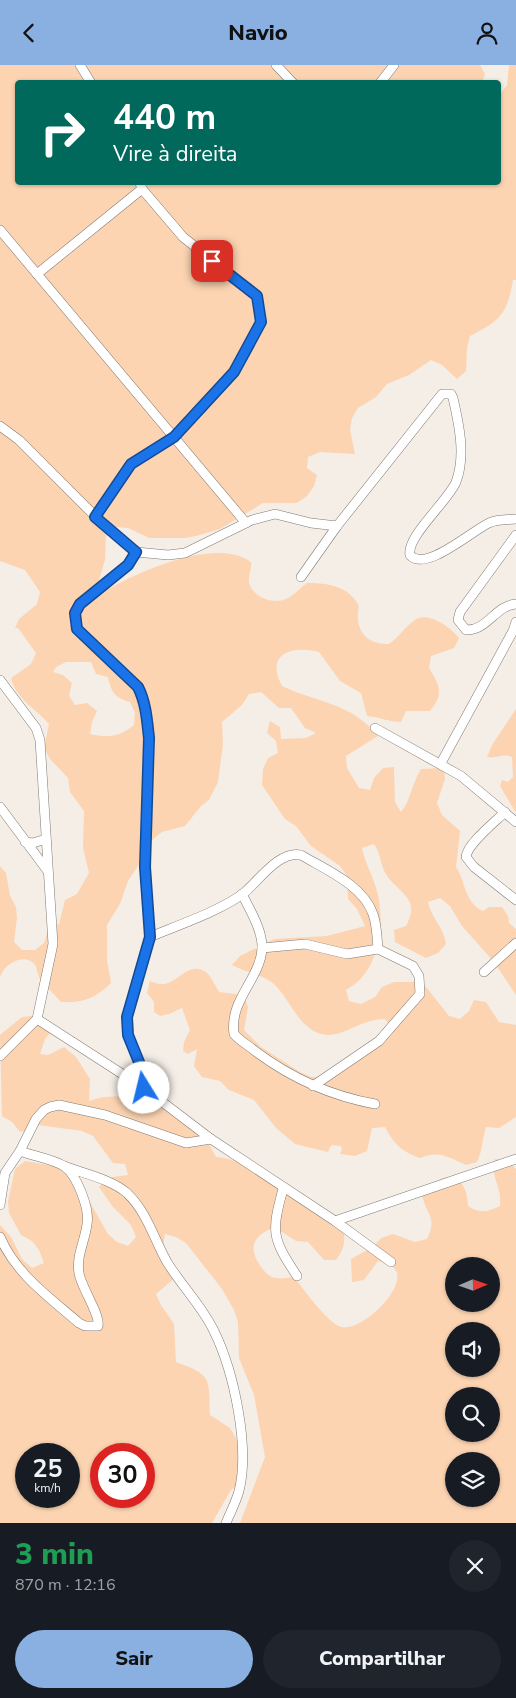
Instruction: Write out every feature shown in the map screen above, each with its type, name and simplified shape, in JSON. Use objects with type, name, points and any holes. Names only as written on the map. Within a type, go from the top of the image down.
[{"type":"street","points":[[80,65],[89,80]]},
{"type":"street","points":[[276,65],[290,80]]},
{"type":"street","points":[[382,80],[394,65]]},
{"type":"street","points":[[37,274],[141,186],[183,237],[257,296],[261,322],[234,372],[174,437],[131,464],[95,517]]},
{"type":"street","points":[[0,230],[246,523]]},
{"type":"street","points":[[302,577],[338,526],[439,396],[448,393],[453,398],[459,432],[460,469],[456,483],[412,542],[410,555],[416,560],[424,560],[460,543],[488,523],[516,519]]},
{"type":"street","points":[[0,426],[19,440],[95,517],[136,552],[168,555],[185,553],[246,523],[275,514],[310,523],[338,526]]},
{"type":"street","points":[[516,535],[460,612],[458,620],[466,630],[478,628],[505,607],[516,604]]},
{"type":"street","points":[[136,552],[128,565],[80,604],[75,613],[74,620],[77,629],[84,637],[129,677],[144,699],[149,738],[145,867],[150,937],[127,1017],[128,1035],[143,1072],[144,1088]]},
{"type":"street","points":[[441,763],[514,631],[516,622]]},
{"type":"street","points":[[0,680],[39,735],[53,944],[37,1019],[0,1057]]},
{"type":"street","points":[[375,728],[441,763],[516,822]]},
{"type":"street","points":[[0,807],[47,870]]},
{"type":"street","points":[[505,812],[466,852],[466,857],[474,867],[516,900]]},
{"type":"street","points":[[25,842],[33,843],[46,839]]},
{"type":"street","points":[[150,937],[194,919],[242,894],[280,860],[289,855],[301,855],[346,882],[366,901],[373,914],[378,949]]},
{"type":"street","points":[[242,894],[257,924],[262,948],[259,961],[234,1013],[234,1033],[274,1065],[313,1085],[337,1095],[375,1105]]},
{"type":"street","points":[[484,971],[516,943]]},
{"type":"street","points":[[262,948],[305,944],[347,954],[378,949],[413,966],[419,976],[420,994],[379,1041],[313,1085]]},
{"type":"street","points":[[37,1019],[144,1088],[211,1139],[283,1189],[334,1221],[391,1262]]},
{"type":"street","points":[[0,1205],[5,1173],[20,1151],[36,1119],[44,1110],[59,1105],[105,1115],[186,1143],[211,1139]]},
{"type":"street","points":[[20,1151],[114,1185],[127,1193],[145,1216],[168,1264],[214,1331],[230,1377],[240,1429],[240,1485],[226,1523]]},
{"type":"street","points":[[334,1221],[516,1159]]},
{"type":"street","points":[[0,1237],[8,1257],[32,1282],[79,1323],[85,1326],[98,1326],[98,1320],[78,1270],[78,1260],[88,1222],[85,1203],[78,1185],[64,1166]]},
{"type":"street","points":[[283,1189],[274,1224],[276,1242],[297,1276]]},
{"type":"shaded area","points":[[0,65],[480,65],[485,74],[483,80],[15,80],[15,185],[501,185],[501,93],[507,85],[509,65],[516,65],[516,280],[513,280],[508,301],[501,315],[489,325],[470,336],[467,348],[466,371],[457,379],[442,365],[431,360],[409,375],[387,384],[376,397],[358,408],[352,418],[350,430],[355,454],[320,452],[308,457],[307,468],[317,475],[314,486],[307,496],[297,503],[263,503],[220,529],[184,538],[149,538],[128,528],[116,527],[106,536],[105,560],[98,583],[110,588],[160,565],[200,554],[219,553],[237,555],[251,562],[249,582],[254,592],[264,599],[282,600],[290,597],[307,583],[330,585],[344,590],[355,599],[359,606],[358,621],[360,628],[363,634],[373,642],[389,644],[415,620],[426,617],[445,625],[459,638],[454,648],[431,656],[429,668],[438,685],[439,695],[430,711],[406,711],[401,722],[367,716],[361,693],[340,681],[319,652],[309,650],[291,651],[279,659],[277,666],[282,686],[345,710],[356,716],[378,736],[346,756],[347,768],[359,788],[370,790],[374,778],[383,768],[394,767],[395,802],[401,812],[421,769],[444,768],[445,779],[437,803],[442,815],[460,831],[456,867],[466,891],[472,902],[483,911],[489,907],[502,907],[508,916],[509,923],[516,929],[516,995],[494,962],[462,926],[450,906],[440,898],[428,902],[445,938],[446,944],[438,953],[426,958],[395,942],[394,930],[406,926],[411,914],[410,903],[387,876],[374,844],[362,848],[380,904],[380,933],[373,960],[366,972],[346,990],[349,1001],[361,1004],[375,997],[382,987],[394,982],[417,982],[427,988],[449,1016],[460,1019],[469,1011],[474,1000],[486,1002],[499,1022],[516,1025],[516,1117],[499,1128],[486,1127],[477,1162],[466,1165],[443,1155],[420,1158],[414,1156],[399,1147],[385,1127],[372,1128],[367,1151],[355,1156],[340,1154],[341,1146],[331,1145],[328,1152],[295,1144],[276,1128],[254,1100],[229,1090],[220,1081],[202,1077],[194,1066],[197,1049],[188,1054],[183,1051],[184,1042],[190,1030],[182,1008],[160,1016],[154,1012],[154,1002],[147,993],[150,981],[160,984],[168,983],[188,971],[200,969],[208,974],[219,992],[244,995],[248,1007],[244,1030],[261,1047],[311,1077],[322,1077],[391,1028],[385,1019],[368,1022],[334,1035],[318,1033],[304,1023],[282,993],[271,982],[232,965],[240,956],[274,939],[327,936],[365,926],[357,909],[348,899],[347,876],[340,866],[311,846],[296,826],[285,819],[262,785],[263,769],[268,758],[278,753],[276,741],[267,733],[270,721],[280,727],[281,739],[306,738],[316,733],[305,728],[291,708],[279,708],[261,692],[249,694],[242,705],[222,722],[223,744],[218,782],[209,800],[201,806],[185,826],[162,832],[152,840],[148,851],[128,881],[120,904],[107,925],[107,960],[111,983],[88,999],[75,1002],[61,1002],[42,982],[36,966],[31,962],[21,959],[15,961],[2,972],[0,977],[0,866],[6,873],[10,896],[16,907],[17,918],[14,942],[22,950],[35,950],[44,943],[48,931],[59,924],[65,900],[77,894],[89,873],[83,848],[84,811],[70,792],[68,778],[50,759],[44,748],[49,724],[17,692],[11,678],[31,664],[36,653],[18,628],[15,628],[19,619],[37,604],[40,592],[25,570],[0,561]],"holes":[[[66,662],[91,662],[96,674],[108,677],[114,694],[130,702],[135,713],[134,725],[124,732],[108,736],[90,734],[92,722],[97,711],[87,703],[75,705],[69,696],[72,683],[63,675],[53,672],[56,667]]]},
{"type":"shaded area","points":[[516,709],[516,813],[500,786],[502,780],[508,782],[513,777],[512,757],[487,757],[492,745]]},
{"type":"shaded area","points":[[31,1016],[43,1019],[53,1030],[45,1039],[40,1054],[48,1055],[64,1047],[76,1057],[90,1079],[89,1101],[103,1097],[123,1096],[136,1091],[145,1093],[187,1123],[209,1144],[216,1157],[230,1159],[259,1171],[330,1215],[337,1215],[344,1233],[344,1243],[336,1260],[324,1260],[308,1242],[296,1241],[274,1227],[259,1236],[253,1249],[258,1262],[267,1274],[275,1278],[294,1277],[329,1319],[341,1327],[349,1327],[358,1323],[378,1309],[393,1291],[397,1281],[397,1273],[393,1267],[390,1264],[378,1261],[364,1280],[352,1282],[351,1259],[373,1247],[381,1238],[393,1234],[415,1242],[427,1239],[431,1221],[422,1195],[437,1181],[445,1178],[458,1180],[463,1186],[467,1194],[468,1206],[476,1210],[487,1211],[500,1206],[494,1172],[495,1159],[507,1160],[516,1169],[516,1523],[240,1523],[265,1457],[254,1395],[239,1358],[238,1322],[234,1310],[222,1289],[186,1243],[176,1237],[165,1234],[163,1246],[175,1278],[156,1294],[174,1324],[176,1362],[188,1366],[206,1380],[209,1393],[210,1415],[230,1428],[237,1440],[242,1463],[236,1486],[231,1490],[212,1523],[0,1523],[0,1225],[11,1237],[22,1259],[32,1268],[44,1263],[39,1250],[32,1241],[21,1235],[9,1213],[8,1201],[15,1169],[25,1161],[71,1169],[108,1234],[117,1242],[128,1246],[136,1237],[131,1225],[113,1207],[99,1187],[105,1178],[128,1175],[125,1164],[113,1163],[93,1136],[82,1131],[38,1125],[31,1130],[20,1132],[12,1122],[2,1116],[0,1035],[22,1017]]},
{"type":"route","points":[[144,1088],[143,1072],[128,1035],[127,1017],[131,997],[150,937],[145,867],[149,738],[147,719],[144,699],[138,687],[84,637],[77,629],[74,620],[75,613],[80,604],[128,565],[136,552],[128,543],[95,517],[131,464],[174,437],[234,372],[261,322],[257,296],[212,261]]}]
